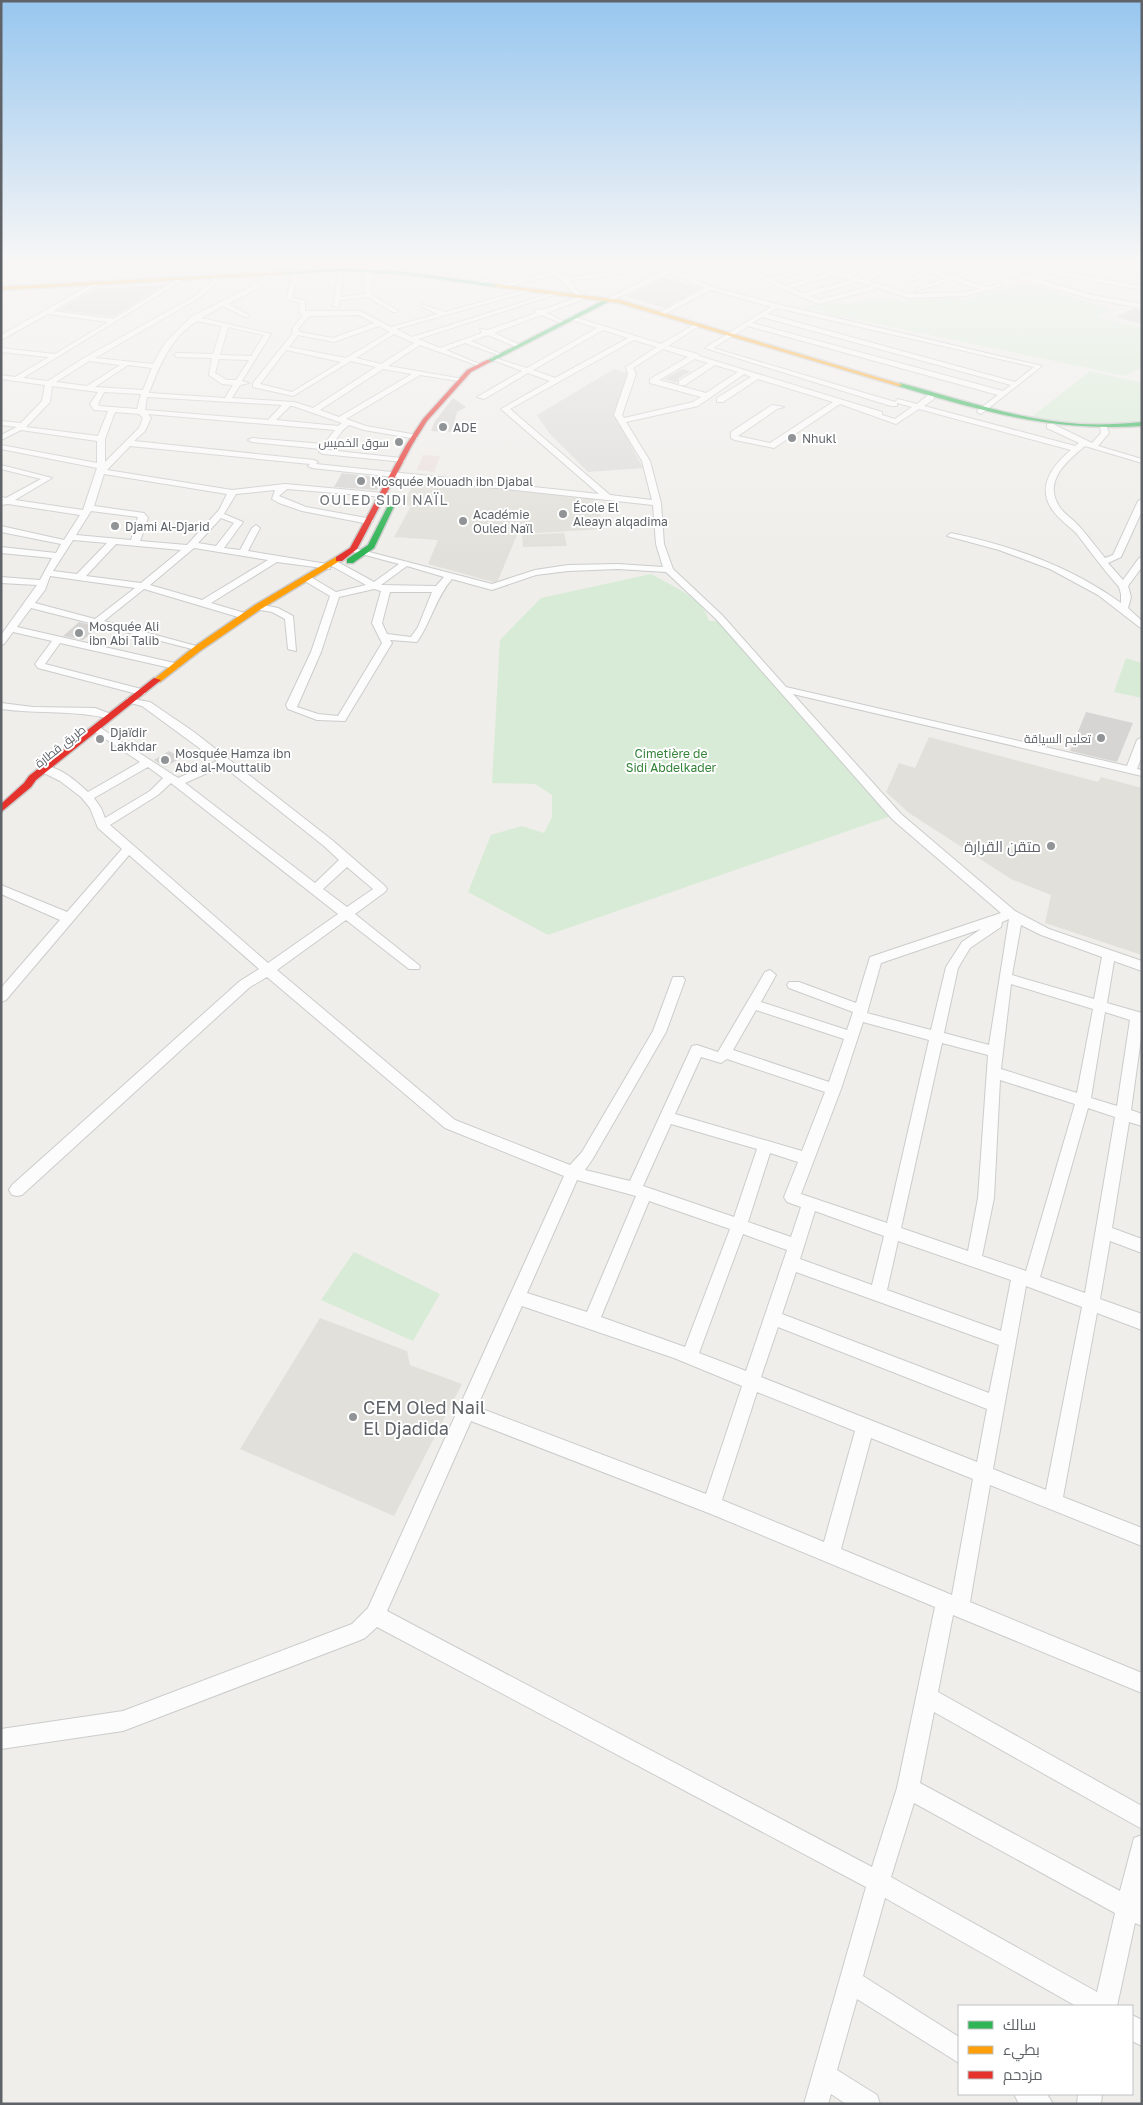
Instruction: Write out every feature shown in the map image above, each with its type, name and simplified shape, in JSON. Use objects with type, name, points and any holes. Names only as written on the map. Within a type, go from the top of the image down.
[{"type":"main road","name":"طريق قطارة","points":[[99,729],[111,716],[175,673],[263,608],[374,539],[398,474],[401,460],[414,437],[430,413],[459,379],[477,365],[491,359]]},
{"type":"main road","points":[[810,359],[983,411],[1051,424],[1104,428],[1142,424]]},
{"type":"main road","points":[[914,390],[931,397],[983,411],[1050,426],[1142,428]]},
{"type":"main road","name":"طريق قطارة","points":[[359,550],[369,521],[384,495],[434,420],[434,415],[430,413]]},
{"type":"main road","name":"طريق قطارة","points":[[1,809],[28,785],[197,649],[245,616],[263,608]]},
{"type":"street","points":[[16,379],[50,359]]},
{"type":"street","points":[[1,438],[21,426],[46,402],[49,383],[88,359]]},
{"type":"street","points":[[90,359],[155,366]]},
{"type":"street","points":[[141,412],[145,393],[159,359]]},
{"type":"street","points":[[216,359],[211,374],[225,382],[239,382],[293,394],[350,360]]},
{"type":"street","points":[[227,400],[253,359]]},
{"type":"street","points":[[256,385],[276,359]]},
{"type":"street","points":[[346,359],[459,379]]},
{"type":"street","points":[[315,410],[393,359]]},
{"type":"street","points":[[463,359],[477,365]]},
{"type":"street","points":[[501,359],[553,380]]},
{"type":"street","points":[[481,397],[545,359]]},
{"type":"street","points":[[592,359],[505,409],[608,498]]},
{"type":"street","points":[[641,359],[629,367],[642,377],[733,403]]},
{"type":"street","points":[[686,359],[642,377],[619,410],[618,415],[646,460],[657,503],[660,544],[668,570],[719,617],[897,817],[1013,916],[1045,932],[1142,966]]},
{"type":"street","points":[[700,359],[879,414]]},
{"type":"street","points":[[747,359],[896,402],[920,406],[1077,449]]},
{"type":"street","points":[[876,359],[1004,394]]},
{"type":"street","points":[[932,359],[1016,384]]},
{"type":"street","points":[[983,411],[1038,366],[1005,359]]},
{"type":"street","points":[[89,388],[127,363]]},
{"type":"street","points":[[682,383],[713,363]]},
{"type":"street","points":[[622,420],[695,404],[743,372]]},
{"type":"street","points":[[369,521],[304,509],[278,501],[275,498],[277,492],[306,473],[325,450],[344,420],[418,373]]},
{"type":"street","points":[[720,400],[757,376]]},
{"type":"street","points":[[1,377],[102,390],[291,404],[315,410],[372,430],[414,437]]},
{"type":"street","points":[[102,390],[94,404],[97,408],[141,412],[261,431],[325,450],[401,460]]},
{"type":"street","points":[[879,414],[914,390]]},
{"type":"street","points":[[238,453],[291,404],[293,394]]},
{"type":"street","points":[[342,394],[351,396]]},
{"type":"street","points":[[879,414],[877,416],[896,422],[931,397]]},
{"type":"street","points":[[361,400],[370,402]]},
{"type":"street","points":[[780,407],[775,407],[734,434],[735,438],[771,446],[838,402]]},
{"type":"street","points":[[1,642],[30,605],[43,584],[47,573],[87,511],[100,468],[101,440],[112,410]]},
{"type":"street","points":[[100,468],[142,429],[147,418],[141,412]]},
{"type":"street","points":[[1,423],[101,440]]},
{"type":"street","points":[[1050,426],[1089,444],[1142,461]]},
{"type":"street","points":[[261,431],[340,428]]},
{"type":"street","points":[[1104,428],[1089,444],[1077,449],[1061,463],[1050,478],[1049,492],[1053,506],[1073,525],[1123,586],[1127,594],[1126,604],[1123,608]]},
{"type":"street","points":[[128,443],[238,453],[384,495]]},
{"type":"street","points":[[1,448],[232,492],[285,486]]},
{"type":"street","points":[[63,468],[72,462]]},
{"type":"street","points":[[1,467],[48,478]]},
{"type":"street","points":[[3,501],[56,473]]},
{"type":"street","points":[[306,473],[398,474],[657,503]]},
{"type":"street","points":[[97,622],[190,547],[232,496],[232,492]]},
{"type":"street","points":[[3,501],[141,516],[144,518],[135,542]]},
{"type":"street","points":[[1102,562],[1117,556],[1142,501]]},
{"type":"street","points":[[218,514],[239,522],[219,548]]},
{"type":"street","points":[[243,552],[256,528]]},
{"type":"street","points":[[1,529],[70,540],[219,548],[333,566],[374,586],[386,589],[438,589]]},
{"type":"street","points":[[951,536],[980,542],[1026,556],[1088,586],[1123,608],[1141,624]]},
{"type":"street","points":[[80,577],[114,541]]},
{"type":"street","points":[[1,550],[59,556]]},
{"type":"street","points":[[359,550],[492,587],[503,586],[516,579],[533,574],[593,565],[668,570]]},
{"type":"street","points":[[204,604],[278,558]]},
{"type":"street","points":[[1123,586],[1142,560]]},
{"type":"street","points":[[310,580],[335,595],[374,586],[406,563]]},
{"type":"street","points":[[47,573],[143,586],[245,616]]},
{"type":"street","points":[[384,636],[414,640],[422,627],[438,589],[451,575]]},
{"type":"street","points":[[1,580],[43,584]]},
{"type":"street","points":[[335,595],[325,620],[316,652],[291,705],[293,709],[317,717],[341,719],[387,643],[377,622],[386,589]]},
{"type":"street","points":[[30,605],[197,649]]},
{"type":"street","points":[[263,608],[290,618],[293,649]]},
{"type":"street","points":[[1,622],[57,640],[175,666]]},
{"type":"street","points":[[17,1190],[245,984],[268,970],[381,889],[225,761],[169,718],[137,698],[42,666],[40,664],[57,640]]},
{"type":"street","points":[[784,689],[1136,772],[1142,740]]},
{"type":"street","points":[[1,706],[33,710],[95,711],[111,716]]},
{"type":"street","points":[[99,729],[237,826],[315,890],[414,966]]},
{"type":"street","points":[[102,825],[174,780],[225,761]]},
{"type":"street","points":[[88,797],[147,763]]},
{"type":"street","points":[[48,770],[88,797],[96,808],[97,819],[128,849],[450,1124],[573,1173],[640,1191],[796,1246]]},
{"type":"street","points":[[1,997],[128,849]]},
{"type":"street","points":[[315,890],[347,860]]},
{"type":"street","points":[[1,889],[68,918]]},
{"type":"street","points":[[974,1258],[986,1198],[995,1052],[1013,916]]},
{"type":"street","points":[[1013,916],[875,960],[853,1036],[792,1196],[974,1258],[1142,1322]]},
{"type":"street","points":[[878,1294],[894,1231],[915,1124],[952,967],[966,945],[1013,916]]},
{"type":"street","points":[[816,2104],[878,1882],[908,1788],[927,1697],[952,1605],[982,1474],[1008,1341],[1083,1100],[1098,1006],[1109,955]]},
{"type":"street","points":[[591,1321],[667,1117],[697,1050],[721,1058],[770,976]]},
{"type":"street","points":[[1004,978],[1139,1018],[1092,1304],[1053,1502]]},
{"type":"street","points":[[1,1738],[123,1721],[358,1631],[375,1615],[573,1173],[587,1156],[659,1032],[678,980]]},
{"type":"street","points":[[794,985],[861,1013],[995,1052]]},
{"type":"street","points":[[753,1004],[853,1036]]},
{"type":"street","points":[[724,1053],[834,1089]]},
{"type":"street","points":[[994,1072],[1142,1120]]},
{"type":"street","points":[[667,1117],[807,1158]]},
{"type":"street","points":[[689,1357],[739,1225],[765,1146]]},
{"type":"street","points":[[711,1505],[810,1202]]},
{"type":"street","points":[[1104,1232],[1142,1246]]},
{"type":"street","points":[[791,1263],[1008,1341]]},
{"type":"street","points":[[516,1297],[591,1321],[689,1357],[1142,1537]]},
{"type":"street","points":[[773,1318],[996,1404]]},
{"type":"street","points":[[466,1411],[711,1505],[1142,1683]]},
{"type":"street","points":[[830,1554],[865,1427]]},
{"type":"street","points":[[375,1615],[878,1882],[1096,2005]]},
{"type":"street","points":[[927,1697],[1142,1818]]},
{"type":"street","points":[[908,1788],[1135,1911]]},
{"type":"street","points":[[1105,2005],[1135,1911],[1142,1846]]},
{"type":"street","points":[[850,1981],[958,2050]]},
{"type":"street","points":[[824,2075],[868,2104]]},
{"type":"street","points":[[1028,2095],[1041,2104]]},
{"type":"shaded area","points":[[614,369],[627,373],[615,416],[643,468],[588,472],[549,433],[537,415]]},
{"type":"shaded area","points":[[423,455],[440,456],[434,472],[417,470]]},
{"type":"shaded area","name":"Académie Ouled Naïl","points":[[416,478],[535,493],[594,497],[605,529],[519,534],[526,513],[497,583],[428,564],[438,540],[394,537],[411,506],[403,505]]},
{"type":"shaded area","points":[[564,533],[567,546],[523,547],[522,535]]},
{"type":"shaded area","name":"متقن القرارة","points":[[929,737],[1098,782],[1101,777],[1142,788],[1142,955],[1045,923],[1051,895],[1011,879],[909,813],[886,792],[899,763],[915,768]]},
{"type":"shaded area","name":"CEM Oled Nail El Djadida","points":[[320,1318],[407,1351],[410,1365],[462,1384],[394,1516],[240,1449]]},
{"type":"green space","points":[[1046,359],[1142,359],[1142,367],[1126,376]]},
{"type":"green space","points":[[1090,371],[1142,383],[1142,420],[1092,425],[1029,419]]},
{"type":"green space","name":"Cimetière de Sidi Abdelkader","points":[[651,574],[693,599],[701,606],[709,621],[717,621],[891,816],[548,935],[468,892],[491,835],[522,826],[544,833],[552,817],[552,795],[535,784],[492,783],[500,640],[541,598]]},
{"type":"green space","points":[[1126,658],[1142,663],[1142,698],[1114,692]]},
{"type":"green space","points":[[354,1252],[440,1294],[413,1341],[321,1300]]},
{"type":"building","points":[[682,369],[691,371],[678,379],[677,383],[664,379]]},
{"type":"building","points":[[453,398],[466,407],[457,412],[452,432],[431,431],[435,421]]},
{"type":"building","name":"Mosquée Mouadh ibn Djabal","points":[[342,473],[384,478],[377,490],[334,487]]},
{"type":"building","name":"Mosquée Ali ibn Abi Talib","points":[[79,622],[99,627],[83,640],[63,636]]},
{"type":"building","name":"تعليم السياقة","points":[[1086,712],[1133,723],[1117,762],[1070,751]]},
{"type":"building","name":"Mosquée Hamza ibn Abd al-Mouttalib","points":[[169,751],[181,758],[165,767],[154,760]]},
{"type":"traffic: fast","points":[[900,385],[990,410],[1050,422],[1111,426],[1142,424]]},
{"type":"traffic: fast","points":[[350,561],[371,546],[394,500]]},
{"type":"traffic: slow","points":[[813,359],[900,385]]},
{"type":"traffic: slow","points":[[157,680],[197,649],[258,607],[339,559]]},
{"type":"traffic: jam","points":[[339,559],[353,549],[409,445],[425,420],[469,371],[489,361]]},
{"type":"traffic: jam","points":[[1,809],[28,785],[32,778],[157,680]]},
{"type":"place","name":"ADE","points":[[443,427]]},
{"type":"place","name":"Nhukl","points":[[792,438]]},
{"type":"place","name":"سوق الخميس","points":[[399,442]]},
{"type":"place","name":"Mosquée Mouadh ibn Djabal","points":[[361,481]]},
{"type":"place","name":"École El Aleayn alqadima","points":[[563,514]]},
{"type":"place","name":"Académie Ouled Naïl","points":[[463,521]]},
{"type":"place","name":"Djami Al-Djarid","points":[[115,526]]},
{"type":"place","name":"Mosquée Ali ibn Abi Talib","points":[[79,633]]},
{"type":"place","name":"تعليم السياقة","points":[[1101,738]]},
{"type":"place","name":"Djaïdir Lakhdar","points":[[100,739]]},
{"type":"place","name":"Mosquée Hamza ibn Abd al-Mouttalib","points":[[165,760]]},
{"type":"place","name":"متقن القرارة","points":[[1051,846]]},
{"type":"place","name":"CEM Oled Nail El Djadida","points":[[353,1417]]},
{"type":"district","name":"OULED SIDI NAÏL","points":[[384,499]]}]
